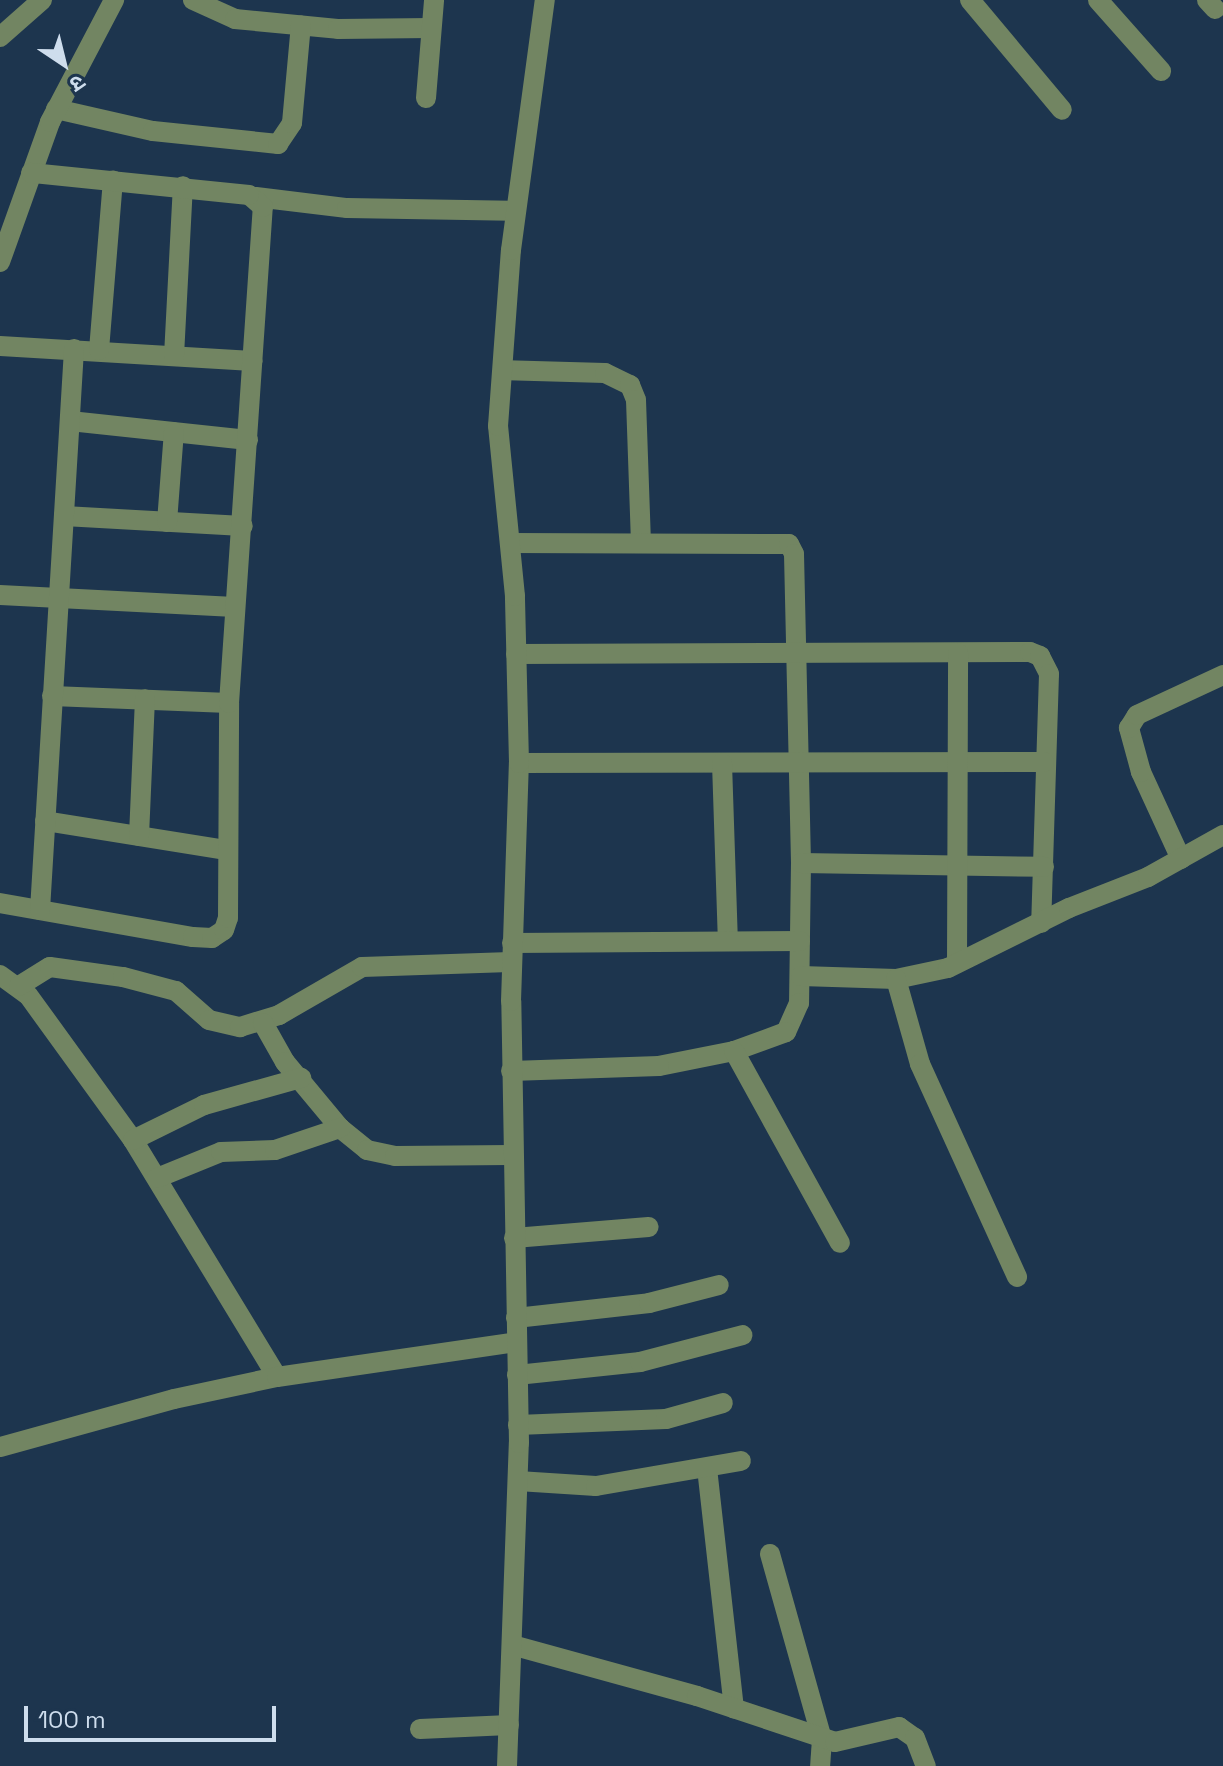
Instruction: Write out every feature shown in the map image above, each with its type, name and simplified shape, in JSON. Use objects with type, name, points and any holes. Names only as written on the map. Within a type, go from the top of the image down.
[{"type":"street","points":[[0,37],[42,0]]},
{"type":"street","points":[[0,262],[56,109],[114,0]]},
{"type":"street","points":[[193,0],[235,19],[301,25],[431,28]]},
{"type":"street","points":[[426,98],[434,0]]},
{"type":"street","points":[[507,1766],[518,1481],[511,1071],[519,763],[510,543],[499,469],[515,211],[524,130],[545,0]]},
{"type":"street","points":[[970,0],[1062,110]]},
{"type":"street","points":[[1098,0],[1161,71]]},
{"type":"street","points":[[56,109],[153,131],[278,144],[292,123],[301,25]]},
{"type":"street","points":[[31,173],[183,186],[347,208],[515,211]]},
{"type":"street","points":[[99,350],[113,181]]},
{"type":"street","points":[[174,356],[183,186]]},
{"type":"street","points":[[0,903],[212,938],[224,930],[228,918],[229,703],[263,207],[256,197]]},
{"type":"street","points":[[0,346],[253,361]]},
{"type":"street","points":[[40,910],[74,349]]},
{"type":"street","points":[[503,370],[605,373],[630,385],[636,400],[641,541]]},
{"type":"street","points":[[70,421],[248,440]]},
{"type":"street","points":[[167,522],[174,432]]},
{"type":"street","points":[[64,516],[243,526]]},
{"type":"street","points":[[510,543],[641,541],[789,544],[801,863],[799,1003],[786,1032],[734,1051],[659,1066],[511,1071]]},
{"type":"street","points":[[0,595],[235,607]]},
{"type":"street","points":[[516,654],[1030,652],[1046,664],[1041,923]]},
{"type":"street","points":[[957,963],[955,760],[958,653]]},
{"type":"street","points":[[1181,859],[1141,772],[1129,728],[1137,715],[1223,675]]},
{"type":"street","points":[[52,696],[229,703]]},
{"type":"street","points":[[139,836],[145,699]]},
{"type":"street","points":[[519,763],[1044,762]]},
{"type":"street","points":[[722,763],[728,941]]},
{"type":"street","points":[[45,821],[227,850]]},
{"type":"street","points":[[801,976],[896,979],[957,963],[1181,859],[1223,835]]},
{"type":"street","points":[[801,863],[1044,867]]},
{"type":"street","points":[[19,986],[50,967],[64,967],[176,991],[221,1025],[263,1023],[362,967],[512,952],[728,941],[800,941]]},
{"type":"street","points":[[0,975],[19,986],[133,1140],[277,1377]]},
{"type":"street","points":[[896,979],[920,1064],[1017,1277]]},
{"type":"street","points":[[263,1023],[278,1052],[340,1128],[379,1154],[512,1155]]},
{"type":"street","points":[[734,1051],[840,1243]]},
{"type":"street","points":[[133,1140],[204,1105],[301,1078]]},
{"type":"street","points":[[157,1178],[221,1152],[275,1150],[340,1128]]},
{"type":"street","points":[[514,1238],[649,1227]]},
{"type":"street","points":[[516,1318],[649,1303],[719,1285]]},
{"type":"street","points":[[517,1375],[626,1364],[743,1335]]},
{"type":"street","points":[[0,1447],[277,1377],[516,1342]]},
{"type":"street","points":[[518,1425],[666,1419],[723,1403]]},
{"type":"street","points":[[518,1481],[596,1486],[741,1461]]},
{"type":"street","points":[[707,1468],[734,1708]]},
{"type":"street","points":[[770,1554],[822,1739],[820,1766]]},
{"type":"street","points":[[512,1645],[734,1708],[822,1739],[847,1742],[899,1727],[915,1738],[926,1766]]},
{"type":"street","points":[[420,1729],[509,1725]]}]
